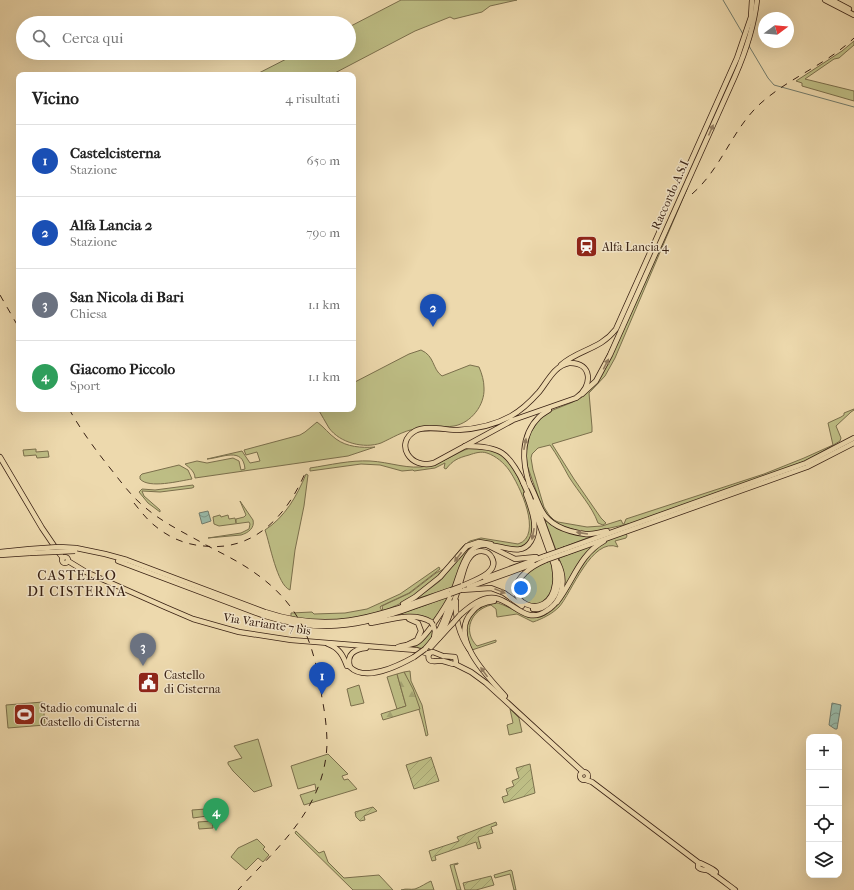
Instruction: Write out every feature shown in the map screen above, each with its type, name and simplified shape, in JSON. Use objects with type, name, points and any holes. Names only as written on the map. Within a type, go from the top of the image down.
[{"type":"main road","name":"Raccordo A.S.I","points":[[752,0],[751,16],[739,59],[616,329],[600,344],[574,356],[561,365],[532,400],[510,416],[496,423],[469,429],[420,429],[415,431],[408,437],[406,451],[410,458],[417,464],[427,465],[445,458],[513,420],[572,400],[582,394],[596,381],[610,355],[739,59],[755,20],[757,0]]},
{"type":"main road","points":[[825,0],[854,15]]},
{"type":"main road","points":[[832,0],[854,12]]},
{"type":"main road","points":[[561,365],[575,363],[585,369],[588,380],[587,386],[582,394]]},
{"type":"main road","points":[[554,406],[539,417],[527,434],[524,448],[524,460],[529,483],[556,560],[561,569],[563,582],[562,591],[557,602]]},
{"type":"main road","points":[[342,626],[375,620],[566,551],[791,468],[818,457],[854,438]]},
{"type":"main road","points":[[818,457],[843,439]]},
{"type":"main road","points":[[469,649],[464,636],[464,629],[468,617],[475,608],[483,603],[492,601],[499,602],[529,615],[543,614],[557,602],[563,594],[589,551],[620,531],[807,467],[854,443]]},
{"type":"main road","points":[[465,446],[482,447],[502,453],[515,467],[530,498],[554,565],[555,584],[548,600],[535,607],[529,606],[522,602],[517,596],[516,587],[519,580],[525,573],[546,558]]},
{"type":"main road","name":"Via Variante 7 bis","points":[[0,456],[42,528],[59,553],[63,558],[67,557],[68,561],[86,572],[163,607],[193,619],[233,631],[289,639],[434,652],[443,656],[455,657],[455,664]]},
{"type":"main road","points":[[379,614],[410,600],[430,585],[448,570],[467,546],[479,542],[512,550],[519,550],[530,543],[534,536],[534,529],[532,514],[523,482]]},
{"type":"main road","points":[[529,483],[536,494],[542,511],[548,520],[557,526],[585,534],[620,531]]},
{"type":"main road","points":[[392,648],[416,643],[422,638],[450,593],[466,556],[475,547],[491,544]]},
{"type":"main road","points":[[485,545],[491,546],[515,559],[546,558]]},
{"type":"main road","points":[[0,552],[75,550],[90,553],[120,562],[262,615],[318,626],[359,625],[401,618],[420,617],[432,623],[436,638]]},
{"type":"main road","points":[[0,555],[30,551]]},
{"type":"main road","points":[[322,642],[338,649],[342,653],[349,668],[359,674],[375,674],[390,670],[416,658],[427,651],[448,622],[465,568],[470,557],[475,552],[486,551],[494,561],[494,567],[490,572],[462,588]]},
{"type":"main road","points":[[462,588],[491,588],[504,592],[528,609],[536,610],[543,608],[550,602],[558,585],[556,560]]},
{"type":"main road","points":[[288,621],[336,623],[360,620],[450,593]]},
{"type":"main road","points":[[436,638],[441,628],[450,593]]},
{"type":"main road","points":[[456,595],[457,622],[462,637],[484,672],[516,710],[576,766],[582,774],[586,772],[587,777],[592,782],[699,863],[714,869],[714,873],[735,890]]},
{"type":"main road","points":[[436,638],[474,604],[486,599],[495,598],[504,601],[514,608]]},
{"type":"main road","points":[[401,618],[415,621],[421,628],[418,640],[407,645]]},
{"type":"main road","points":[[386,647],[354,650],[350,654],[348,660],[350,667],[359,673],[374,673],[416,658]]},
{"type":"main road","name":"Via Variante 7 bis","points":[[427,651],[429,659],[432,662],[441,661],[455,664],[471,672],[486,682],[516,710]]},
{"type":"green space","points":[[401,0],[517,0],[490,6],[482,12],[454,19],[450,17],[415,31],[337,72],[261,72],[284,60],[356,60],[356,23]]},
{"type":"green space","points":[[854,41],[854,45],[839,58],[834,59],[805,79],[854,91],[854,101],[802,86],[802,83],[796,81],[842,51]]},
{"type":"green space","points":[[687,189],[615,358],[605,376],[589,393],[592,432],[552,444],[574,479],[606,523],[603,525],[598,523],[550,445],[538,448],[532,454],[531,458],[544,507],[549,515],[558,522],[587,527],[602,526],[621,520],[624,524],[626,519],[764,474],[833,445],[828,423],[841,417],[844,413],[854,410],[836,426],[841,438],[840,441],[810,459],[632,523],[588,533],[564,527],[553,522],[543,510],[527,465],[526,453],[530,433],[539,420],[548,412],[573,402],[592,387]]},
{"type":"green space","points":[[421,350],[426,353],[431,359],[436,370],[442,376],[470,365],[479,367],[483,380],[484,394],[476,412],[466,421],[454,426],[411,430],[374,445],[360,445],[339,438],[329,428],[320,412],[356,412],[356,381],[409,354]]},
{"type":"green space","points":[[317,422],[340,442],[359,447],[375,447],[348,456],[195,478],[193,472],[185,464],[197,461],[207,463],[233,458],[239,461],[241,470],[245,469],[243,462],[236,455],[207,459],[242,451],[250,463],[260,461],[257,452],[246,455],[244,450],[300,435]]},
{"type":"green space","points":[[470,448],[484,448],[493,450],[505,457],[510,463],[521,484],[529,509],[532,522],[532,532],[529,541],[521,548],[471,543],[432,583],[409,599],[383,611],[382,606],[410,593],[436,573],[444,569],[463,546],[470,541],[481,538],[518,544],[525,539],[529,531],[529,521],[527,509],[518,486],[509,470],[502,462],[494,456],[482,452],[459,458],[453,461],[446,469],[444,468],[445,463],[435,468],[414,471],[402,471],[380,465],[361,464],[310,471],[310,468],[362,461],[421,467],[439,463]]},
{"type":"green space","points":[[36,449],[36,452],[48,451],[49,457],[37,458],[36,455],[24,456],[23,450]]},
{"type":"green space","points":[[179,465],[188,470],[192,479],[172,483],[150,484],[140,479],[142,474]]},
{"type":"green space","points":[[306,474],[308,475],[304,506],[295,550],[290,590],[285,587],[278,573],[265,530],[279,519],[290,505]]},
{"type":"green space","points":[[193,485],[194,487],[192,488],[160,492],[142,491],[144,496],[160,510],[160,512],[148,503],[139,492],[142,489],[155,490]]},
{"type":"green space","points":[[240,501],[253,520],[253,525],[250,530],[241,535],[208,538],[241,533],[249,529],[249,522],[219,526],[214,524],[213,517],[220,515],[221,517],[228,515],[229,519],[235,518],[236,523],[236,519],[244,517],[246,515]]},
{"type":"green space","points":[[544,518],[553,525],[595,535],[556,550]]},
{"type":"green space","points":[[626,533],[626,538],[615,541],[618,547],[608,546],[600,550],[591,558],[583,568],[559,607],[547,616],[533,622],[517,614],[497,617],[496,609],[491,605],[478,611],[471,622],[470,634],[472,640],[477,646],[496,640],[496,642],[472,650],[466,629],[472,616],[481,606],[489,602],[498,603],[526,616],[535,617],[545,615],[559,604],[587,556],[595,548],[605,542]]},
{"type":"green space","points":[[598,543],[565,587],[563,571],[559,558]]},
{"type":"green space","points":[[477,544],[453,587],[416,599],[440,581],[468,548]]},
{"type":"green space","points":[[551,560],[553,586],[549,596],[545,601],[538,605],[523,602],[518,590],[521,579],[530,571]]},
{"type":"green space","points":[[439,567],[440,569],[409,593],[381,606],[382,611],[357,618],[322,621],[291,617],[291,613],[345,613],[367,609],[400,594]]},
{"type":"green space","points":[[449,597],[432,622],[426,618],[379,621]]},
{"type":"green space","points":[[432,626],[434,635],[423,649],[413,646]]},
{"type":"green space","points":[[410,671],[411,681],[422,705],[428,735],[426,736],[417,703],[404,672]]},
{"type":"green space","points":[[404,672],[413,689],[420,709],[383,720],[381,714],[406,706],[397,674]]},
{"type":"green space","points":[[397,674],[406,706],[397,709],[387,677]]},
{"type":"green space","points":[[359,685],[364,703],[351,706],[347,689]]},
{"type":"green space","name":"Stadio comunale di Castello di Cisterna","points":[[43,702],[45,725],[8,728],[6,705]]},
{"type":"green space","points":[[510,709],[519,718],[522,732],[509,735],[507,725],[513,723]]},
{"type":"green space","points":[[258,739],[272,786],[254,792],[233,771],[228,762],[242,758],[234,746]]},
{"type":"green space","points":[[328,754],[348,774],[342,776],[344,780],[348,779],[357,789],[304,805],[300,795],[316,790],[315,784],[298,789],[291,766]]},
{"type":"green space","points":[[431,757],[439,781],[414,789],[406,765]]},
{"type":"green space","points":[[530,764],[535,793],[504,803],[502,797],[508,795],[506,789],[514,786],[512,781],[519,778],[516,768]]},
{"type":"green space","points":[[373,807],[377,811],[364,816],[365,820],[360,821],[356,817],[355,812]]},
{"type":"green space","points":[[206,809],[207,816],[193,818],[192,810]]},
{"type":"green space","points":[[212,821],[213,828],[199,829],[198,822]]},
{"type":"green space","points":[[496,822],[497,825],[491,827],[493,833],[478,837],[481,848],[478,849],[476,842],[435,856],[436,860],[432,861],[429,851],[459,841],[457,837]]},
{"type":"green space","points":[[296,831],[319,853],[324,851],[328,862],[344,878],[379,875],[393,890],[353,890],[295,833]]},
{"type":"green space","points":[[257,839],[265,847],[263,849],[269,855],[263,862],[258,858],[246,870],[231,857],[238,848]]},
{"type":"green space","points":[[458,863],[454,865],[461,890],[457,890],[450,865]]},
{"type":"green space","points":[[511,870],[516,890],[514,890],[510,874],[495,878],[494,875]]},
{"type":"green space","points":[[491,876],[494,885],[476,890],[465,890],[463,883]]},
{"type":"green space","points":[[431,881],[434,890],[401,890],[415,889]]},
{"type":"water","points":[[208,511],[211,521],[202,524],[199,513]]},
{"type":"water","points":[[832,703],[841,705],[837,729],[829,725]]},
{"type":"waterway","points":[[723,0],[743,34]]},
{"type":"waterway","points":[[749,46],[768,78],[774,85],[854,107]]},
{"type":"railway","points":[[692,194],[702,184],[742,125],[761,103],[784,86],[832,56],[854,38]]},
{"type":"railway","points":[[0,295],[16,323]]},
{"type":"railway","points":[[71,412],[96,450],[138,501],[161,519],[243,565],[271,586],[295,613],[310,643],[319,678],[327,733],[324,767],[318,788],[309,807],[297,825],[238,890]]},
{"type":"railway","points":[[134,503],[152,523],[164,533],[175,539],[186,543],[204,546],[222,546],[239,543],[254,536],[267,527],[279,515],[290,502],[306,471]]},
{"type":"place","name":"Alfa Lancia 4","points":[[587,247]]},
{"type":"place","name":"Alfa Lancia 2","points":[[433,327]]},
{"type":"place","name":"San Nicola di Bari","points":[[143,666]]},
{"type":"place","name":"Castello di Cisterna","points":[[148,682]]},
{"type":"place","name":"Castelcisterna","points":[[322,695]]},
{"type":"place","name":"Stadio comunale di Castello di Cisterna","points":[[25,715]]},
{"type":"place","name":"Giacomo Piccolo","points":[[216,831]]},
{"type":"district","name":"CASTELLO DI CISTERNA","points":[[77,584]]}]
